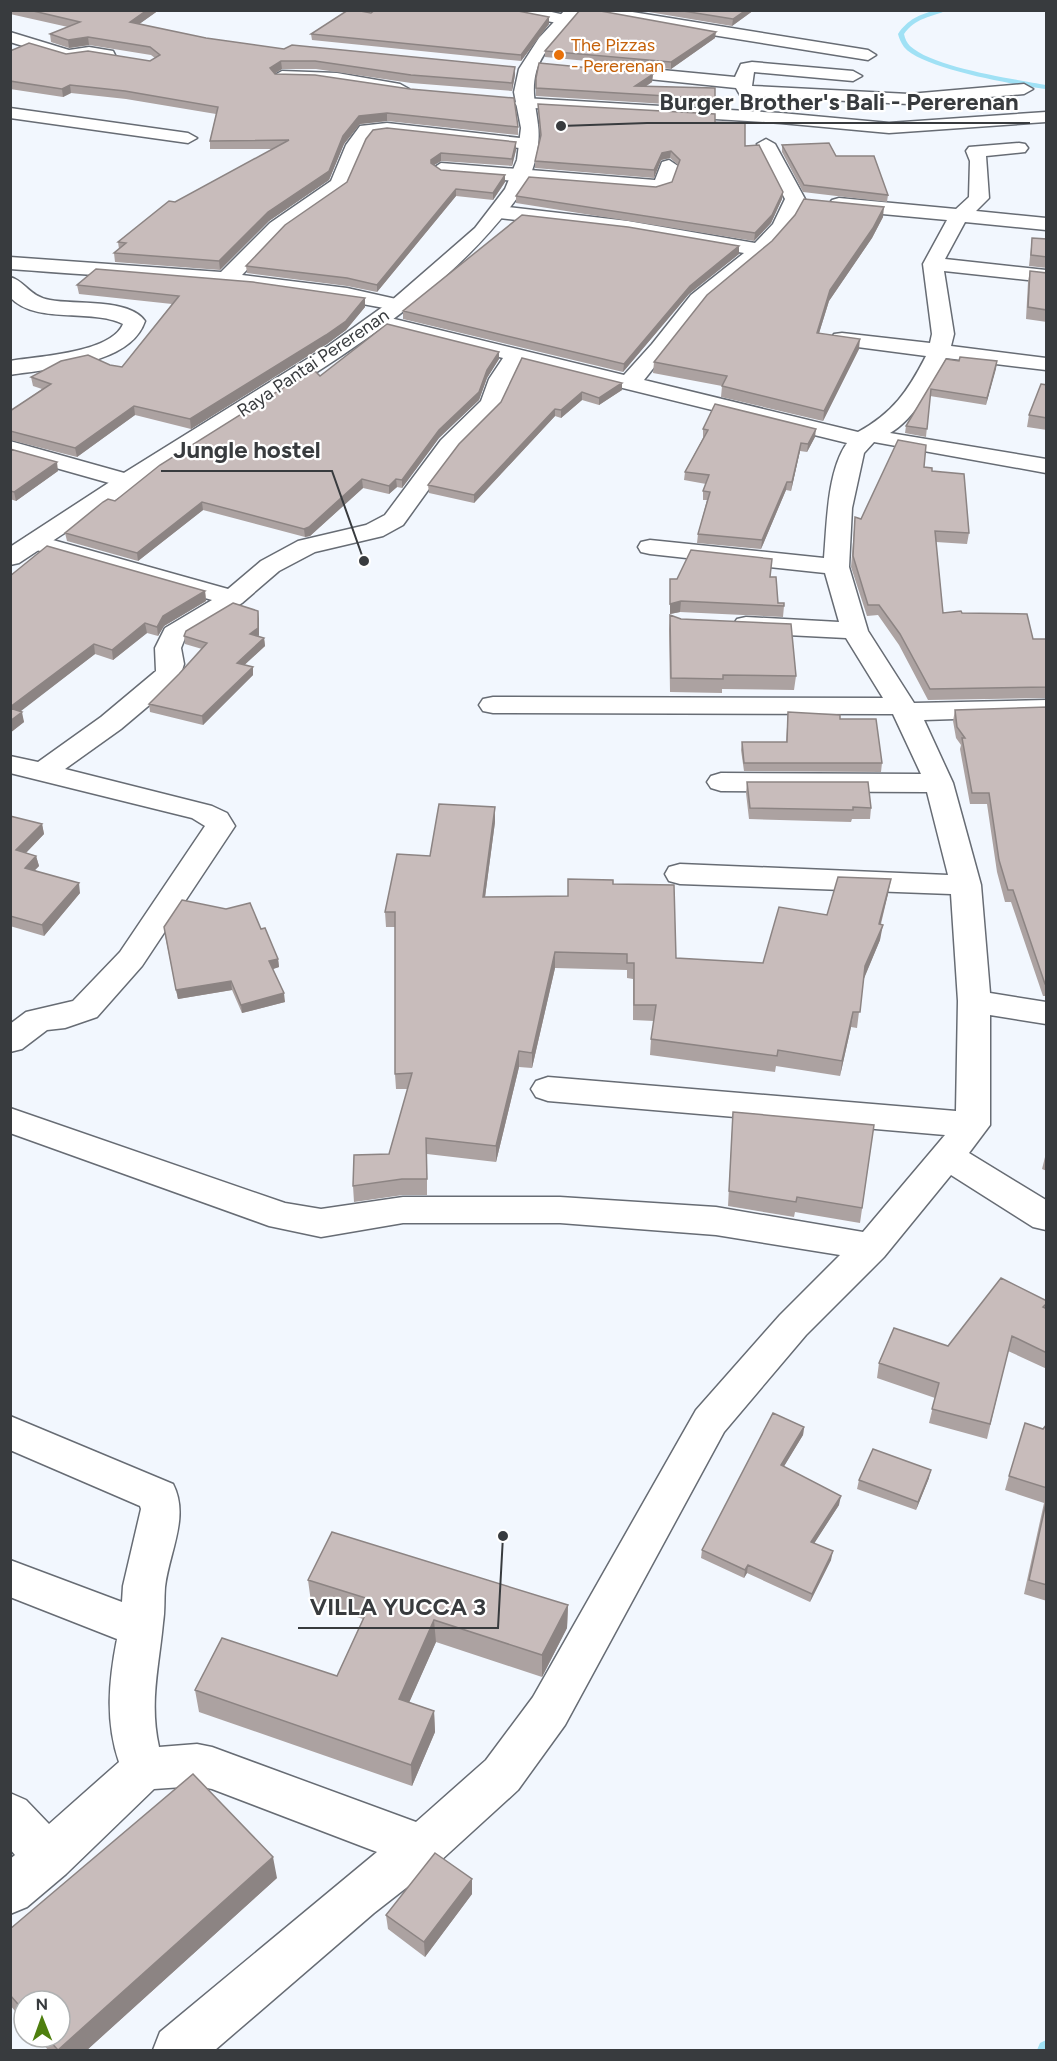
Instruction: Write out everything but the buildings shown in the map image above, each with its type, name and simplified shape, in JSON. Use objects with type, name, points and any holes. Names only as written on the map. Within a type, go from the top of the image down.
[{"type":"street","points":[[514,10],[569,15]]},
{"type":"street","points":[[587,10],[868,55]]},
{"type":"street","name":"Raya Pantai Pererenan","points":[[10,558],[127,481],[266,397],[378,321],[482,232],[499,212],[521,174],[529,144],[530,128],[518,100],[531,66],[539,50],[569,15]]},
{"type":"street","points":[[10,37],[68,55],[89,52],[120,57]]},
{"type":"street","points":[[505,67],[556,65]]},
{"type":"street","points":[[853,76],[752,67],[747,68],[742,83],[746,91],[909,99],[1024,89]]},
{"type":"street","points":[[591,68],[742,83]]},
{"type":"street","points":[[282,76],[337,78],[423,91]]},
{"type":"street","points":[[518,100],[781,118],[889,128],[1047,117]]},
{"type":"street","points":[[10,113],[188,138]]},
{"type":"street","points":[[226,279],[276,227],[339,184],[355,145],[366,130],[387,128],[529,144]]},
{"type":"street","points":[[178,2050],[357,1897],[422,1847],[502,1775],[549,1711],[710,1421],[793,1325],[871,1247],[973,1125],[974,1002],[966,885],[939,783],[904,709],[855,631],[836,567],[840,508],[852,453],[863,438],[890,423],[898,414],[922,385],[939,351],[944,334],[933,264],[938,251],[958,218],[979,198],[979,161],[975,154],[960,143],[930,134],[858,132]]},
{"type":"street","points":[[766,144],[795,199]]},
{"type":"street","points":[[975,154],[976,149],[981,148],[1018,148]]},
{"type":"street","points":[[441,169],[655,186],[663,184],[669,166]]},
{"type":"street","points":[[795,199],[958,218],[1047,224]]},
{"type":"street","points":[[631,381],[660,349],[698,299],[760,250],[782,226],[795,199]]},
{"type":"street","points":[[499,212],[628,227],[760,250]]},
{"type":"street","points":[[10,263],[226,279],[347,294],[398,305]]},
{"type":"street","points":[[933,264],[1047,276]]},
{"type":"street","points":[[10,283],[25,298],[40,304],[126,315],[134,321],[132,330],[122,341],[102,349],[10,368]]},
{"type":"street","points":[[378,321],[515,356],[631,381],[863,438],[1047,465]]},
{"type":"street","points":[[842,339],[1047,364]]},
{"type":"street","points":[[21,771],[111,723],[169,674],[171,664],[168,648],[174,634],[233,597],[270,566],[307,546],[374,531],[393,520],[449,445],[491,403],[500,379],[515,356]]},
{"type":"street","points":[[10,448],[127,481]]},
{"type":"street","points":[[35,542],[233,597]]},
{"type":"street","points":[[650,547],[836,567]]},
{"type":"street","points":[[727,624],[855,631]]},
{"type":"street","points":[[493,705],[1047,708]]},
{"type":"street","points":[[10,1041],[38,1020],[65,1017],[85,1009],[130,959],[220,825],[217,819],[202,812],[21,771]]},
{"type":"street","points":[[721,782],[939,783]]},
{"type":"street","points":[[680,874],[966,885]]},
{"type":"street","points":[[974,1002],[1047,1013]]},
{"type":"street","points":[[548,1089],[973,1125]]},
{"type":"street","points":[[10,1120],[282,1216],[321,1223],[403,1210],[560,1210],[716,1221],[871,1247]]},
{"type":"street","points":[[948,1157],[1047,1217]]},
{"type":"street","points":[[10,1432],[159,1496],[161,1509],[144,1586],[142,1624],[130,1678],[134,1744],[144,1769]]},
{"type":"street","points":[[10,1578],[121,1621],[142,1624]]},
{"type":"street","points":[[10,1891],[144,1769],[197,1765],[212,1768],[422,1847]]},
{"type":"street","points":[[10,1815],[49,1857]]},
{"type":"waterway","points":[[945,10],[925,15],[909,23],[901,34],[907,47],[917,54],[952,67],[1046,87]]},
{"type":"place","name":"The Pizzas - Pererenan","points":[[559,55]]},
{"type":"place","name":"Burger Brother's Bali - Pererenan","points":[[561,126]]},
{"type":"place","name":"Jungle hostel","points":[[364,561]]},
{"type":"place","name":"VILLA YUCCA 3","points":[[503,1536]]}]
